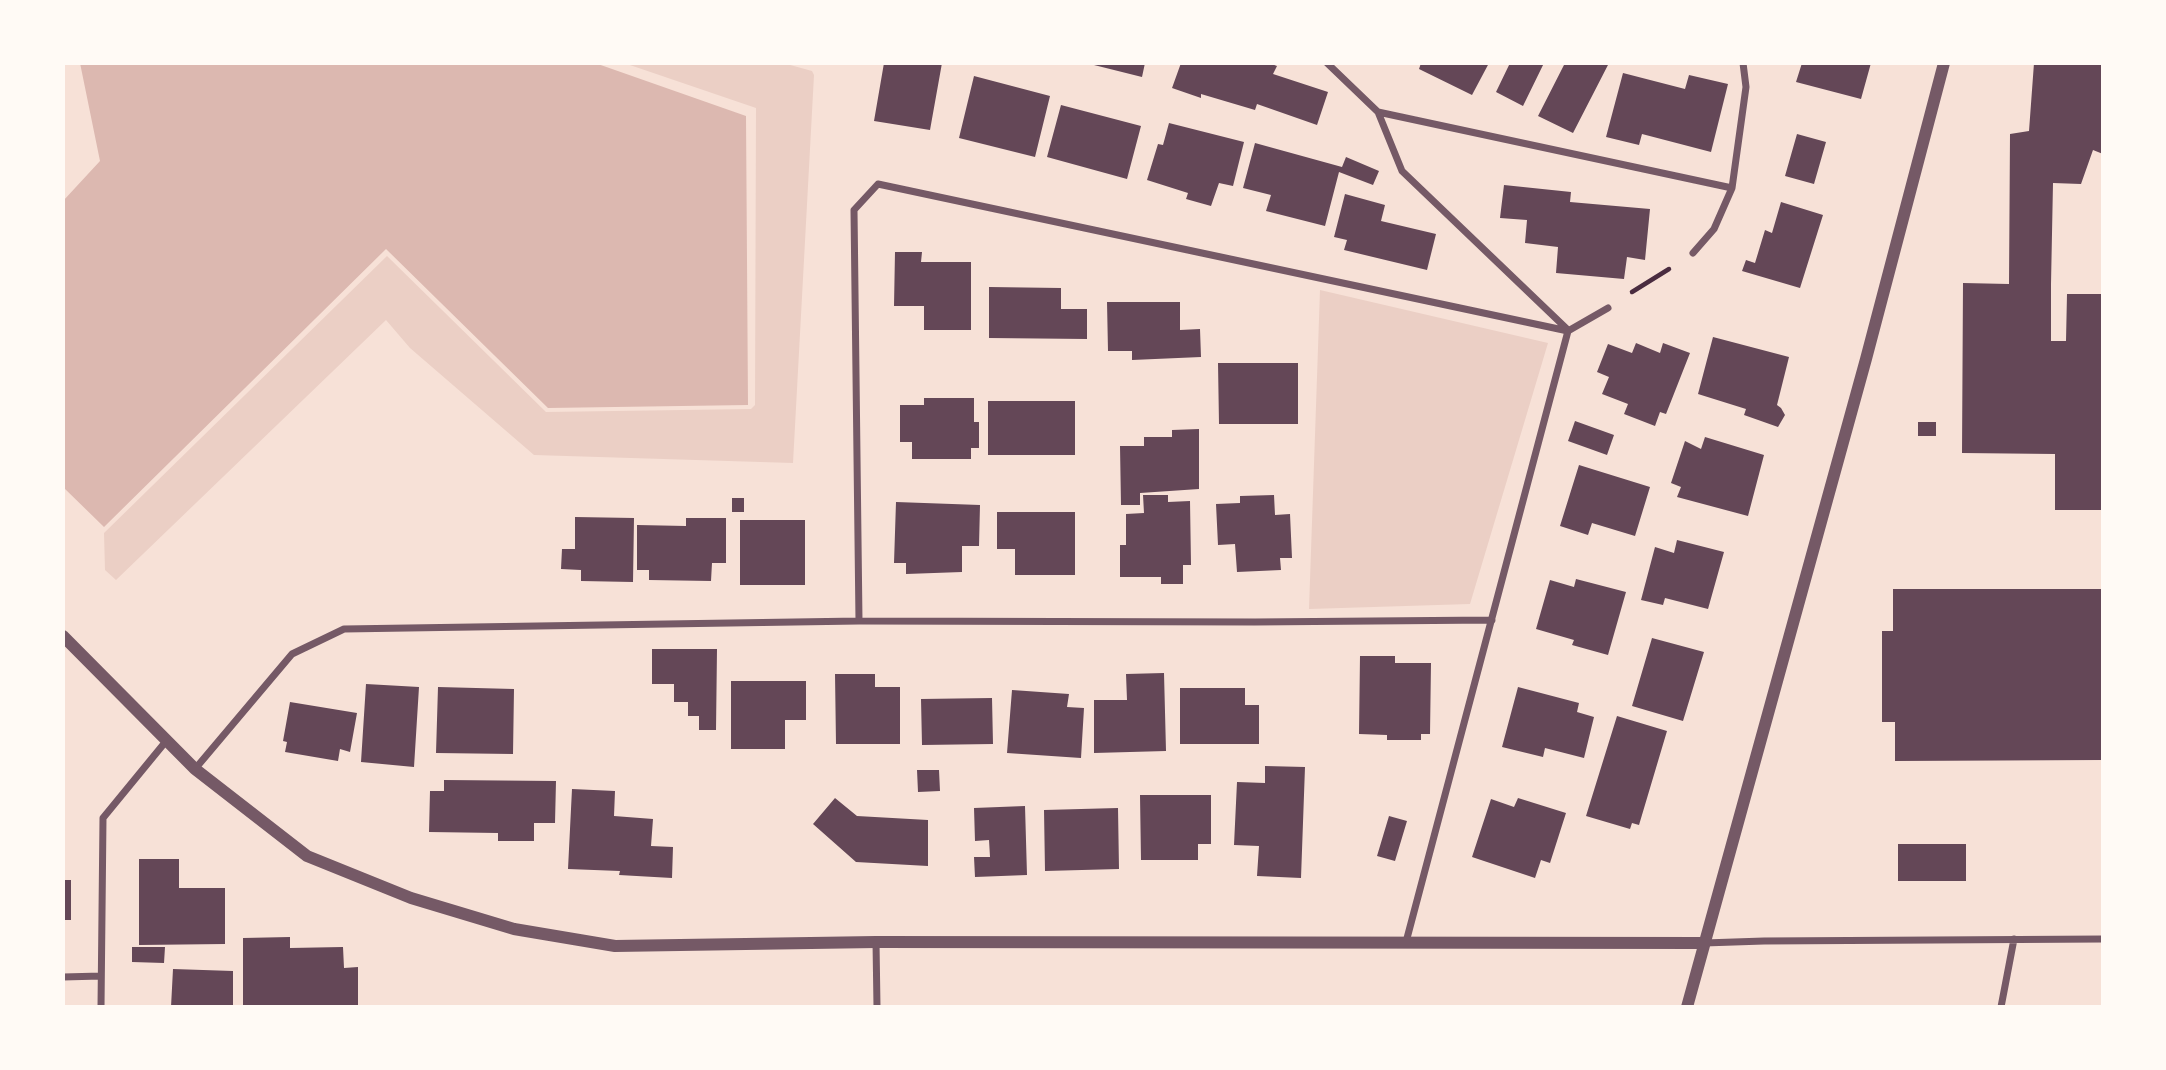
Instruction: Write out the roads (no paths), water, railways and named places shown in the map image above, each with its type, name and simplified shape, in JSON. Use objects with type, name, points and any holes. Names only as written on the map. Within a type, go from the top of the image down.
[{"type":"street","points":[[1327,63],[1378,111],[1402,171],[1568,331]]},
{"type":"street","points":[[1693,253],[1714,229],[1732,188],[1746,87],[1743,63]]},
{"type":"street","points":[[1687,1007],[1866,359],[1944,63]]},
{"type":"street","points":[[1378,111],[1732,188]]},
{"type":"street","points":[[859,621],[854,210],[877,184],[1568,331],[1608,308]]},
{"type":"street","points":[[1406,942],[1568,331]]},
{"type":"street","points":[[195,769],[292,654],[344,629],[859,621],[1492,620]]},
{"type":"street","points":[[63,636],[195,769],[307,856],[411,898],[514,929],[615,946],[876,942],[1703,943],[2103,939]]},
{"type":"street","points":[[101,1007],[103,818],[167,740]]},
{"type":"street","points":[[2001,1007],[2014,939]]},
{"type":"street","points":[[876,942],[877,1007]]},
{"type":"street","points":[[63,976],[101,976]]}]
